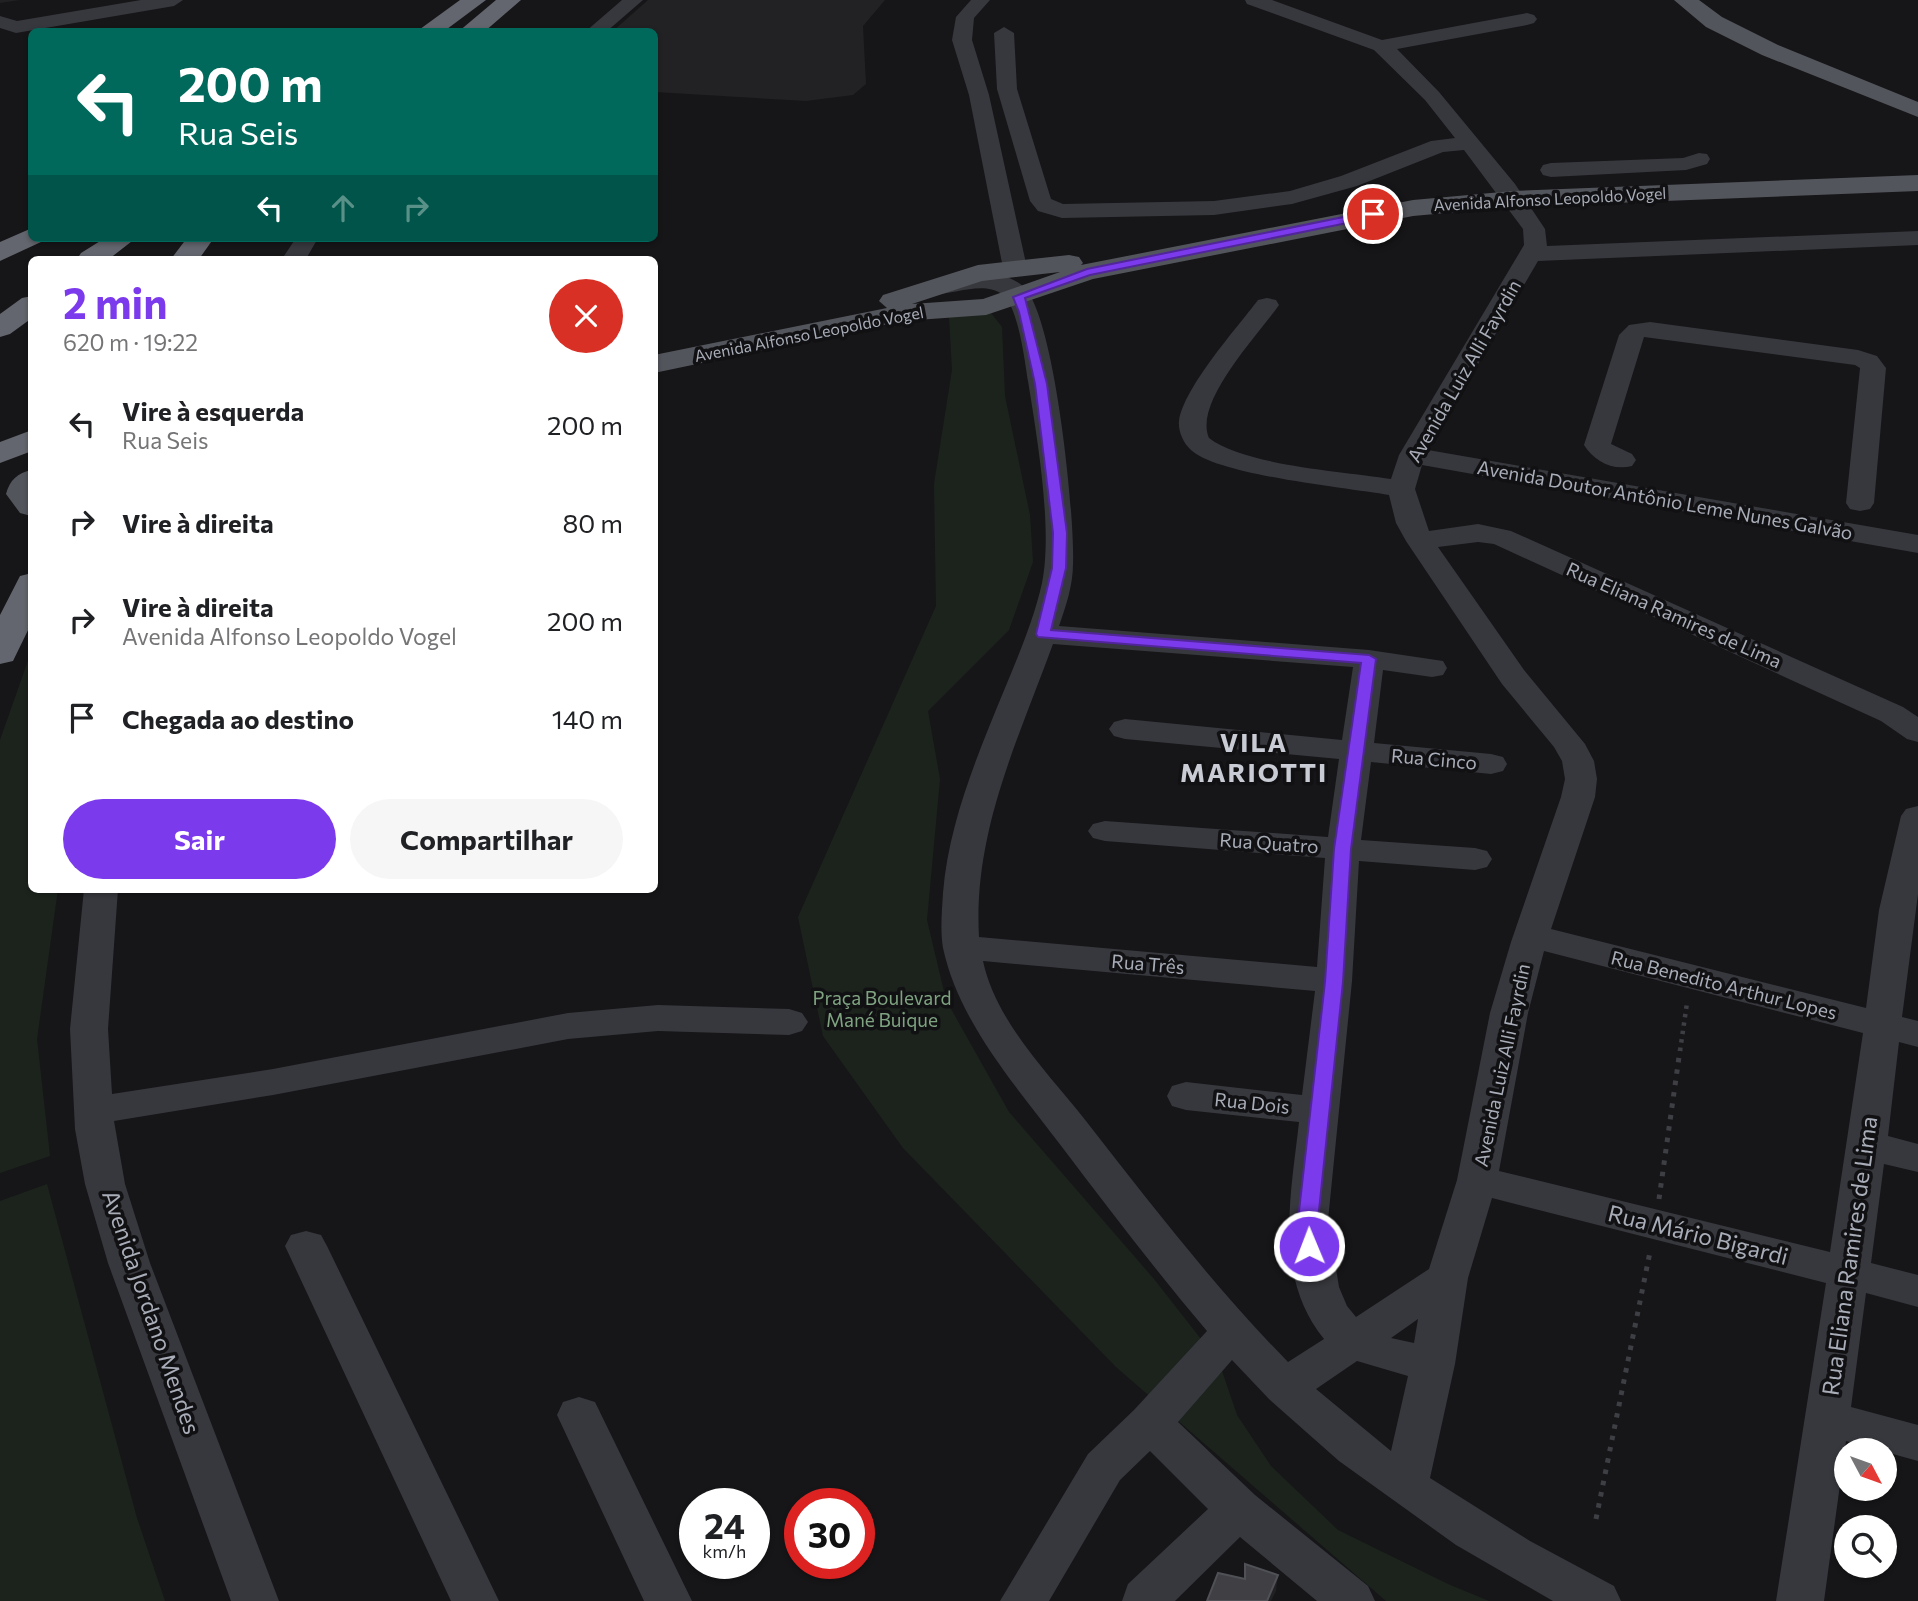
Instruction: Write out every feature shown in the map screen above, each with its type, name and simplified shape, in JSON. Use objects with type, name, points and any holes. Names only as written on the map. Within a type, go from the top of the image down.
[{"type":"highway","points":[[433,28],[475,0]]},
{"type":"highway","points":[[459,28],[499,0]]},
{"type":"highway","points":[[474,28],[510,0]]},
{"type":"highway","points":[[0,253],[28,238]]},
{"type":"highway","points":[[66,256],[87,242]]},
{"type":"highway","points":[[96,256],[117,242]]},
{"type":"highway","points":[[187,256],[198,242]]},
{"type":"highway","points":[[0,304],[28,283]]},
{"type":"highway","points":[[0,328],[28,307]]},
{"type":"highway","points":[[0,454],[28,441]]},
{"type":"highway","points":[[0,653],[28,592]]},
{"type":"main road","points":[[1685,0],[1714,22],[1770,50],[1918,110]]},
{"type":"main road","points":[[1728,5],[1747,18],[1785,36],[1918,90]]},
{"type":"main road","name":"Avenida Alfonso Leopoldo Vogel","points":[[658,363],[903,313],[976,308],[1019,297],[1087,272],[1424,206],[1510,194],[1918,173]]},
{"type":"main road","name":"Avenida Alfonso Leopoldo Vogel","points":[[658,348],[891,302],[978,273],[1086,261],[1214,232],[1417,195],[1918,183]]},
{"type":"main road","points":[[0,490],[28,480]]},
{"type":"main road","points":[[28,482],[22,494],[28,502]]},
{"type":"main road","points":[[0,508],[28,506]]},
{"type":"street","points":[[0,22],[16,27],[174,0]]},
{"type":"street","points":[[599,28],[634,0]]},
{"type":"street","points":[[981,0],[965,17],[962,40],[979,96],[1016,268]]},
{"type":"street","points":[[1254,0],[1381,46],[1396,58],[1432,96],[1510,194],[1534,229],[1536,245],[1531,254]]},
{"type":"street","points":[[1381,46],[1527,19]]},
{"type":"street","points":[[1004,33],[1007,89],[1041,201],[1046,206],[1062,211],[1214,208],[1292,197],[1349,181],[1439,146],[1470,144]]},
{"type":"street","points":[[1551,170],[1686,164],[1699,159]]},
{"type":"street","points":[[1531,254],[1918,238]]},
{"type":"street","name":"Avenida Luiz Alli Fayrdin","points":[[1405,1486],[1433,1364],[1447,1278],[1477,1180],[1509,1013],[1531,936],[1578,797],[1581,779],[1578,761],[1569,744],[1485,638],[1420,541],[1410,523],[1401,489],[1412,455],[1531,254]]},
{"type":"street","points":[[932,288],[981,283],[1000,286],[1019,297],[1025,312],[1041,384],[1060,533],[1059,568],[1043,634],[972,822],[964,856],[958,901],[961,947],[972,985],[984,1009],[1031,1078],[1144,1226],[1285,1387],[1405,1486],[1513,1558],[1597,1601]]},
{"type":"street","points":[[1267,305],[1212,380],[1192,418],[1193,433],[1201,446],[1236,460],[1401,489]]},
{"type":"street","points":[[1622,460],[1604,453],[1597,445],[1631,334],[1638,330],[1650,329],[1858,358],[1868,361],[1873,369],[1860,503]]},
{"type":"street","name":"Avenida Doutor Antônio Leme Nunes Galvão","points":[[1412,455],[1918,544]]},
{"type":"street","name":"Rua Eliana Ramires de Lima","points":[[1420,541],[1478,533],[1502,537],[1892,713],[1918,732]]},
{"type":"street","points":[[1043,634],[1369,659],[1432,668]]},
{"type":"street","points":[[1369,659],[1343,849],[1334,982],[1308,1220],[1311,1257],[1323,1301],[1331,1316],[1354,1340],[1401,1357],[1433,1364]]},
{"type":"street","name":"Rua Cinco","points":[[1125,729],[1491,764]]},
{"type":"street","name":"Rua Eliana Ramires de Lima","points":[[1800,1601],[1867,1145],[1900,1030],[1918,816]]},
{"type":"street","name":"Rua Quatro","points":[[1105,831],[1475,859]]},
{"type":"street","name":"Avenida Jordano Mendes","points":[[100,893],[89,1029],[94,1111],[105,1184],[130,1262],[255,1601]]},
{"type":"street","name":"Rua Benedito Arthur Lopes","points":[[1531,936],[1900,1030]]},
{"type":"street","name":"Rua Três","points":[[961,947],[1334,982]]},
{"type":"street","points":[[94,1111],[273,1082],[568,1026],[658,1018],[789,1022]]},
{"type":"street","name":"Rua Dois","points":[[1186,1096],[1318,1110]]},
{"type":"street","points":[[1867,1145],[1918,1158]]},
{"type":"street","name":"Rua Mário Bigardi","points":[[1477,1180],[1665,1225],[1918,1291]]},
{"type":"street","points":[[306,1246],[475,1601]]},
{"type":"street","points":[[1285,1387],[1447,1278]]},
{"type":"street","points":[[1024,1601],[1104,1467],[1150,1423],[1233,1330]]},
{"type":"street","points":[[579,1415],[668,1601]]},
{"type":"street","points":[[1826,1418],[1918,1443]]},
{"type":"street","points":[[1150,1423],[1239,1508],[1351,1601]]},
{"type":"street","points":[[1145,1599],[1239,1508]]},
{"type":"shaded area","points":[[648,0],[885,0],[863,26],[866,84],[853,95],[806,101],[658,92],[658,28],[616,28]]},
{"type":"green space","name":"Praça Boulevard Mané Buique","points":[[988,309],[1002,327],[1005,396],[1030,515],[1033,562],[1009,630],[928,711],[940,779],[927,920],[946,1000],[1009,1112],[1154,1279],[1219,1362],[1237,1415],[1271,1466],[1338,1530],[1489,1601],[1386,1601],[1116,1367],[903,1148],[823,1036],[798,917],[936,606],[934,484],[952,370],[949,316]]},
{"type":"green space","points":[[28,661],[28,893],[57,893],[37,1039],[50,1156],[0,1173],[0,740]]},
{"type":"green space","points":[[47,1184],[137,1518],[165,1601],[0,1601],[0,1201]]},
{"type":"building","points":[[1245,1564],[1278,1575],[1267,1601],[1207,1601],[1218,1573],[1245,1579]]},
{"type":"district","name":"VILA MARIOTTI","points":[[1254,758]]},
{"type":"route","points":[[1309,1246],[1308,1220],[1334,982],[1343,849],[1369,659],[1043,634],[1059,568],[1060,533],[1041,384],[1025,312],[1019,297],[1087,272],[1373,214]]}]
